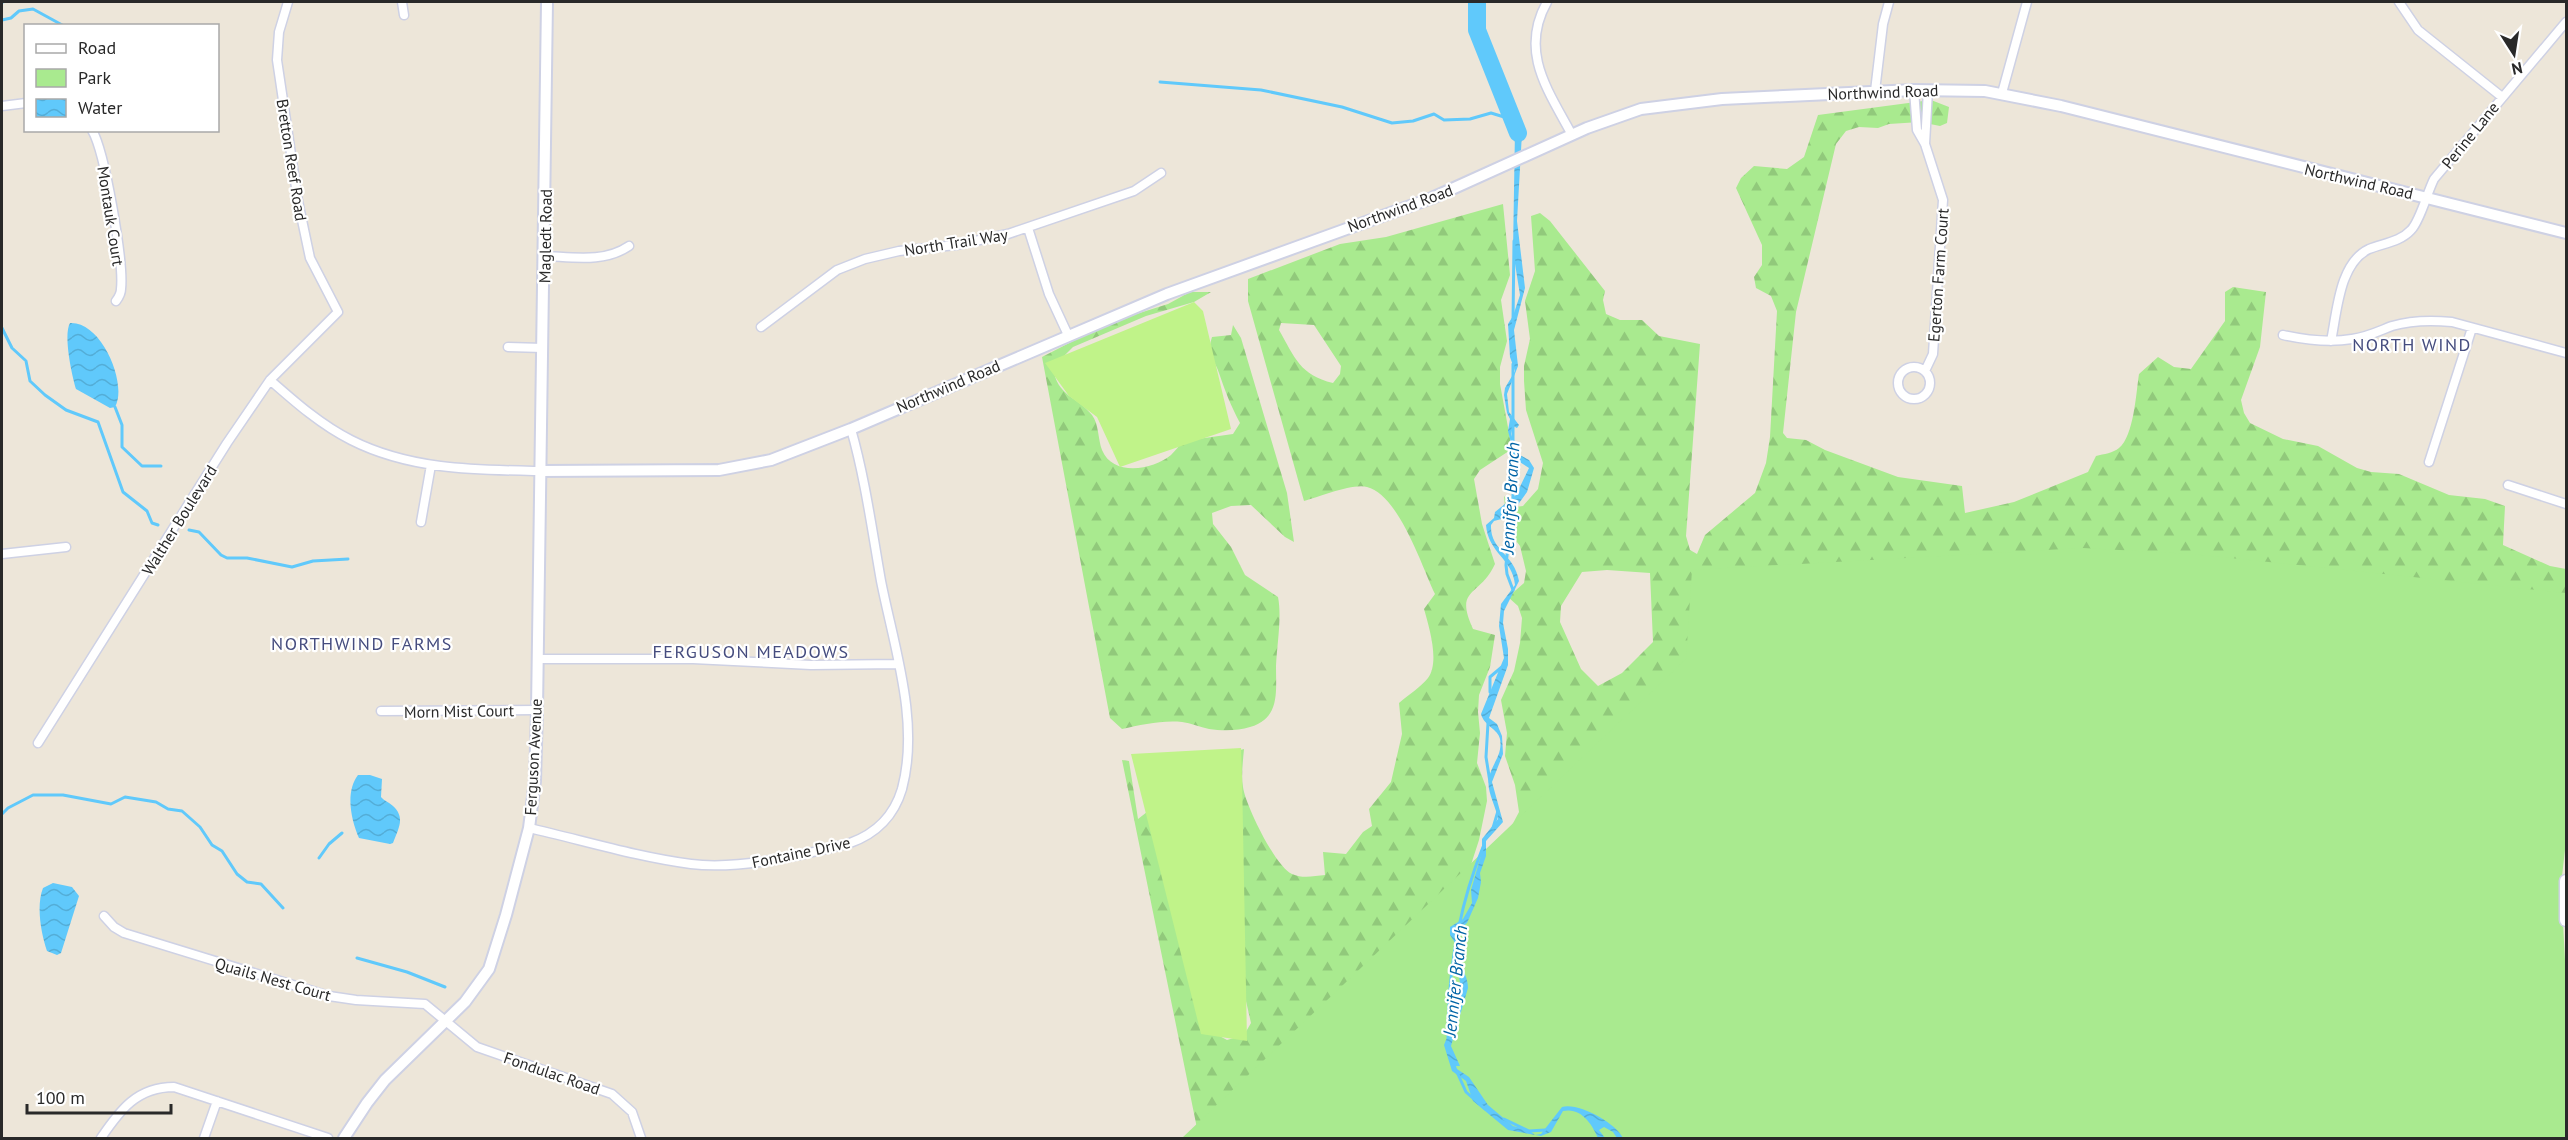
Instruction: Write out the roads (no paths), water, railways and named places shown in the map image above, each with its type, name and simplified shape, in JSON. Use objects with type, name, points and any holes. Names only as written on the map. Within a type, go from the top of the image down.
[{"type":"main road","points":[[2566,881],[2566,920]]},
{"type":"street","name":"Bretton Reef Road","points":[[288,2],[279,32],[277,60],[298,201],[310,258],[339,312]]},
{"type":"street","points":[[402,2],[404,15]]},
{"type":"street","name":"Magledt Road","points":[[540,471],[547,2]]},
{"type":"street","points":[[1547,2],[1537,19],[1534,39],[1537,68],[1572,135]]},
{"type":"street","points":[[1875,91],[1883,24],[1889,2]]},
{"type":"street","points":[[2002,93],[2027,2]]},
{"type":"street","points":[[2399,2],[2418,30],[2502,97]]},
{"type":"street","name":"Perine Lane","points":[[2331,341],[2346,277],[2352,265],[2366,251],[2405,235],[2414,228],[2425,196],[2434,179],[2566,22]]},
{"type":"street","name":"Northwind Road","points":[[270,380],[313,416],[352,440],[389,455],[431,465],[540,471],[676,472],[731,469],[771,460],[851,429],[1068,335],[1218,274],[1407,207],[1627,113],[1668,104],[1733,98],[1914,90],[2002,93],[2425,196],[2566,233]]},
{"type":"street","name":"Egerton Farm Court","points":[[1914,90],[1917,130],[1925,144],[1943,200],[1933,354],[1925,371]]},
{"type":"street","name":"Egerton Farm Court","points":[[1925,144],[1928,90]]},
{"type":"street","points":[[2,106],[24,103]]},
{"type":"street","name":"Montauk Court","points":[[93,132],[100,150],[120,264],[121,288],[116,301]]},
{"type":"street","name":"North Trail Way","points":[[761,327],[837,270],[865,259],[899,251],[988,239],[1028,228],[1134,191],[1161,173]]},
{"type":"street","points":[[1028,228],[1049,294],[1068,335]]},
{"type":"street","points":[[544,256],[601,258],[611,256],[629,246]]},
{"type":"street","name":"Walther Boulevard","points":[[38,743],[227,443],[270,380],[339,312]]},
{"type":"street","points":[[2283,335],[2331,341],[2364,337],[2414,321],[2452,322],[2566,353]]},
{"type":"street","points":[[2429,462],[2472,328]]},
{"type":"street","points":[[508,347],[543,348]]},
{"type":"street","name":"Fontaine Drive","points":[[529,828],[691,864],[720,866],[829,849],[866,837],[887,819],[902,789],[907,729],[905,701],[851,429]]},
{"type":"street","points":[[421,522],[431,465]]},
{"type":"street","name":"Ferguson Avenue","points":[[344,1138],[385,1080],[447,1022],[471,995],[489,969],[529,828],[535,781],[540,471]]},
{"type":"street","points":[[2508,485],[2566,504]]},
{"type":"street","points":[[2,554],[66,547]]},
{"type":"street","points":[[537,659],[693,659],[811,665],[898,664]]},
{"type":"street","name":"Morn Mist Court","points":[[381,711],[537,710]]},
{"type":"street","name":"Quails Nest Court","points":[[104,916],[114,927],[124,933],[158,945],[329,996],[425,1005],[447,1022]]},
{"type":"street","name":"Fondulac Road","points":[[447,1022],[477,1047],[612,1094],[632,1112],[641,1138]]},
{"type":"street","points":[[101,1138],[122,1109],[138,1095],[147,1091],[174,1087],[328,1138]]},
{"type":"street","points":[[204,1138],[217,1101]]},
{"type":"water","name":"Jennifer Branch","points":[[1478,2],[1484,2],[1485,6],[1478,36],[1486,52],[1499,68],[1522,133],[1517,221],[1525,288],[1514,330],[1518,366],[1507,394],[1509,412],[1519,425],[1517,428],[1513,426],[1511,434],[1518,454],[1529,460],[1534,468],[1527,492],[1509,517],[1494,521],[1491,525],[1494,541],[1512,564],[1519,581],[1504,611],[1503,623],[1508,649],[1508,665],[1489,718],[1497,724],[1502,736],[1503,754],[1492,782],[1503,822],[1486,841],[1486,856],[1480,873],[1478,898],[1467,923],[1455,933],[1468,988],[1451,1046],[1460,1066],[1456,1066],[1457,1069],[1469,1077],[1488,1105],[1513,1126],[1529,1130],[1535,1135],[1508,1130],[1473,1101],[1466,1081],[1452,1071],[1444,1045],[1453,1022],[1461,989],[1456,957],[1457,946],[1450,935],[1450,927],[1463,919],[1472,903],[1471,890],[1482,852],[1482,839],[1498,819],[1488,783],[1501,745],[1499,736],[1485,722],[1481,714],[1504,658],[1499,626],[1501,604],[1515,585],[1510,569],[1491,543],[1486,525],[1494,518],[1495,512],[1516,495],[1529,468],[1515,459],[1508,431],[1510,419],[1504,395],[1505,388],[1515,371],[1510,357],[1508,324],[1520,295],[1513,251],[1515,129],[1497,71],[1484,55],[1475,35],[1473,19]]},
{"type":"water","points":[[70,323],[82,325],[92,332],[102,343],[109,356],[118,384],[115,407],[110,408],[76,389],[70,366],[67,337]]},
{"type":"water","points":[[358,775],[370,775],[382,779],[381,797],[397,810],[400,819],[393,843],[359,838],[350,798]]},
{"type":"water","points":[[53,883],[72,887],[79,896],[61,953],[57,955],[47,951],[41,928],[40,911],[43,888]]},
{"type":"water","points":[[1569,1106],[1605,1120],[1623,1138],[1617,1138],[1613,1132],[1604,1127],[1599,1130],[1605,1138],[1598,1138],[1593,1127],[1585,1118],[1569,1110],[1563,1111],[1551,1132],[1541,1136],[1535,1135],[1541,1134],[1562,1107]]},
{"type":"waterway","name":"Jennifer Branch","points":[[1477,2],[1477,30],[1518,133]]},
{"type":"waterway","points":[[2,20],[11,18],[19,11],[33,9],[60,24]]},
{"type":"waterway","points":[[1160,82],[1261,90],[1342,107],[1392,123],[1413,121],[1434,114],[1444,120],[1470,119],[1491,113],[1514,120]]},
{"type":"waterway","name":"Jennifer Branch","points":[[1513,322],[1514,241]]},
{"type":"waterway","points":[[2,328],[12,348],[25,360]]},
{"type":"waterway","points":[[26,361],[30,381],[45,395],[66,410],[98,422],[123,492],[147,511],[152,523],[158,525]]},
{"type":"waterway","name":"Jennifer Branch","points":[[1513,364],[1513,499]]},
{"type":"waterway","points":[[115,407],[122,425],[122,447],[142,466],[161,466]]},
{"type":"waterway","name":"Jennifer Branch","points":[[1512,508],[1506,565],[1513,590]]},
{"type":"waterway","points":[[189,530],[199,532],[221,555],[227,558],[247,558],[292,567],[313,561],[348,559]]},
{"type":"waterway","name":"Jennifer Branch","points":[[1490,692],[1490,677],[1503,666]]},
{"type":"waterway","name":"Jennifer Branch","points":[[1488,723],[1486,757],[1490,782]]},
{"type":"waterway","points":[[2,814],[8,808],[33,795],[63,795],[111,804],[125,797],[156,802],[168,809],[182,811],[200,827],[212,845],[222,851],[237,874],[247,882],[261,884],[283,908]]},
{"type":"waterway","name":"Jennifer Branch","points":[[1493,828],[1498,811]]},
{"type":"waterway","points":[[319,858],[329,844],[342,833]]},
{"type":"waterway","name":"Jennifer Branch","points":[[1448,1037],[1450,989],[1461,916],[1483,847]]},
{"type":"waterway","points":[[357,958],[407,972],[445,987]]},
{"type":"waterway","name":"Jennifer Branch","points":[[1457,1072],[1466,1092],[1485,1109]]},
{"type":"waterway","name":"Jennifer Branch","points":[[1504,1119],[1529,1131],[1545,1130]]},
{"type":"district","name":"NORTH WIND","points":[[2412,344]]},
{"type":"district","name":"NORTHWIND FARMS","points":[[362,643]]},
{"type":"district","name":"FERGUSON MEADOWS","points":[[751,651]]}]
